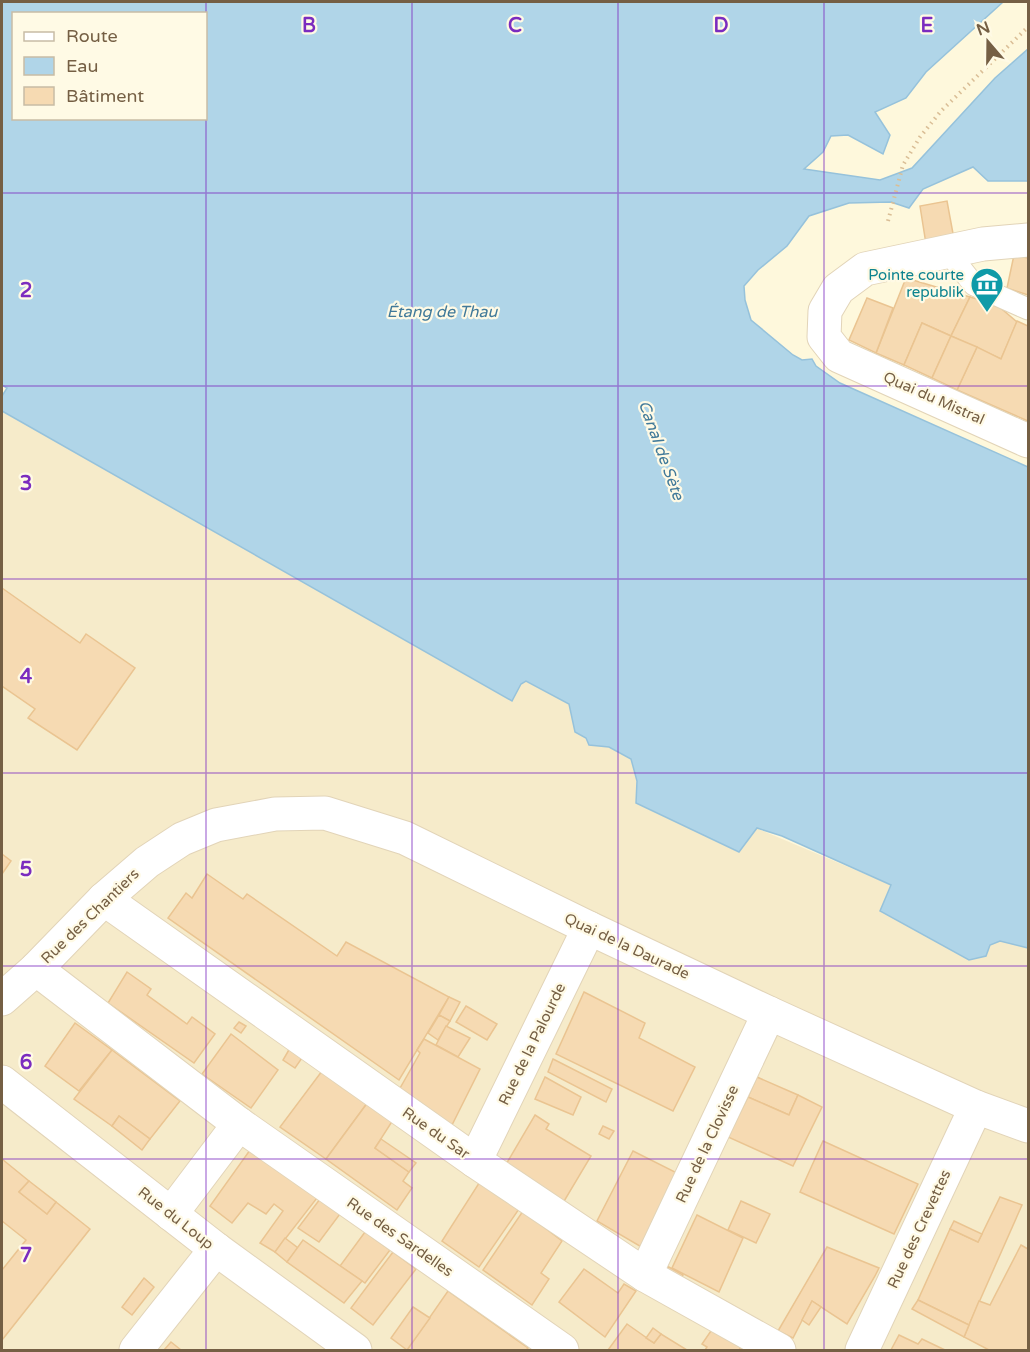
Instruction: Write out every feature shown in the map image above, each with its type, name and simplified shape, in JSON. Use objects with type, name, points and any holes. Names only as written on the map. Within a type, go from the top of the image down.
[{"type":"street","points":[[948,252],[983,244],[1029,240]]},
{"type":"street","name":"Quai du Mistral","points":[[948,252],[865,269],[837,289],[825,311],[824,336],[838,356],[1029,441]]},
{"type":"street","name":"Quai de la Daurade","points":[[216,825],[275,814],[325,813],[405,838],[769,1013],[976,1107],[1029,1126]]},
{"type":"street","name":"Rue des Chantiers","points":[[2,999],[36,969],[104,899],[156,856],[182,839],[216,825]]},
{"type":"street","name":"Rue du Sar","points":[[104,899],[475,1161],[645,1275],[779,1350]]},
{"type":"street","name":"Rue de la Palourde","points":[[475,1161],[589,928]]},
{"type":"street","name":"Rue des Sardelles","points":[[36,969],[239,1124],[562,1350]]},
{"type":"street","name":"Rue de la Clovisse","points":[[645,1275],[769,1013]]},
{"type":"street","name":"Rue du Loup","points":[[2,1082],[216,1250],[355,1350]]},
{"type":"street","name":"Rue des Crevettes","points":[[862,1350],[976,1107]]},
{"type":"street","points":[[171,1214],[239,1124]]},
{"type":"street","points":[[136,1350],[216,1250]]},
{"type":"lane","points":[[948,252],[974,285],[1029,309]]},
{"type":"path","points":[[892,205],[903,165],[920,137],[941,111],[1029,27]]},
{"type":"shaded area","points":[[2,411],[512,701],[521,684],[526,681],[569,704],[575,732],[586,738],[589,745],[609,747],[631,759],[637,781],[636,803],[738,852],[756,828],[891,885],[880,911],[990,945],[1000,941],[1028,948],[1028,1350],[2,1350]]},
{"type":"water","name":"Étang de Thau","points":[[2,2],[1003,2],[926,72],[906,98],[875,112],[890,135],[883,154],[848,135],[831,136],[823,152],[804,169],[880,180],[912,168],[995,78],[1028,49],[1028,181],[988,181],[973,167],[923,189],[909,208],[891,202],[849,203],[809,216],[787,246],[758,270],[744,286],[745,300],[751,320],[793,355],[802,360],[812,359],[816,366],[840,383],[1028,467],[1028,948],[1000,941],[990,945],[986,956],[969,960],[880,911],[891,885],[782,836],[757,828],[739,852],[636,803],[637,781],[631,759],[609,747],[589,745],[586,738],[575,732],[569,704],[526,681],[521,684],[512,701],[2,411],[2,396],[7,388],[2,385]]},
{"type":"building","points":[[947,201],[954,239],[926,244],[920,206]]},
{"type":"building","points":[[1014,255],[1028,258],[1028,295],[1007,288]]},
{"type":"building","points":[[906,278],[970,297],[951,336],[922,323],[904,365],[876,353]]},
{"type":"building","points":[[970,297],[997,305],[1017,322],[1001,359],[951,336]]},
{"type":"building","points":[[867,298],[893,308],[876,353],[849,340]]},
{"type":"building","points":[[1017,321],[1028,326],[1028,421],[957,390],[977,347],[1001,359]]},
{"type":"building","points":[[922,323],[951,336],[932,378],[904,365]]},
{"type":"building","points":[[951,336],[977,347],[957,390],[932,378]]},
{"type":"building","points":[[2,588],[80,643],[86,634],[135,668],[77,750],[28,718],[35,709],[2,686]]},
{"type":"building","points":[[2,854],[11,861],[2,874]]},
{"type":"building","points":[[207,874],[243,899],[247,894],[337,956],[346,942],[449,997],[399,1080],[168,918],[186,893],[192,898]]},
{"type":"building","points":[[127,972],[151,989],[147,995],[187,1024],[192,1017],[215,1034],[194,1063],[108,1003]]},
{"type":"building","points":[[584,992],[645,1023],[639,1038],[695,1067],[673,1111],[556,1054]]},
{"type":"building","points":[[449,997],[460,1002],[450,1021],[439,1015]]},
{"type":"building","points":[[466,1006],[497,1024],[487,1040],[456,1022]]},
{"type":"building","points":[[439,1015],[450,1021],[438,1040],[428,1033]]},
{"type":"building","points":[[239,1022],[246,1026],[241,1033],[234,1028]]},
{"type":"building","points":[[75,1023],[112,1050],[79,1091],[45,1066]]},
{"type":"building","points":[[446,1026],[470,1038],[458,1057],[436,1045]]},
{"type":"building","points":[[231,1034],[278,1070],[251,1108],[202,1074]]},
{"type":"building","points":[[424,1039],[480,1069],[450,1129],[395,1097],[420,1053],[417,1050]]},
{"type":"building","points":[[290,1048],[302,1058],[295,1068],[283,1060]]},
{"type":"building","points":[[112,1050],[180,1101],[150,1139],[119,1116],[112,1126],[74,1099]]},
{"type":"building","points":[[553,1059],[612,1089],[606,1102],[548,1072]]},
{"type":"building","points":[[322,1071],[368,1102],[326,1159],[280,1127]]},
{"type":"building","points":[[545,1077],[581,1097],[573,1115],[535,1099]]},
{"type":"building","points":[[757,1077],[798,1095],[789,1115],[748,1097]]},
{"type":"building","points":[[798,1095],[822,1107],[793,1166],[728,1137],[748,1097],[789,1115]]},
{"type":"building","points":[[368,1102],[393,1120],[375,1148],[409,1172],[403,1181],[412,1188],[397,1210],[326,1159]]},
{"type":"building","points":[[535,1115],[549,1124],[546,1129],[591,1156],[563,1203],[505,1166]]},
{"type":"building","points":[[119,1116],[150,1139],[142,1150],[112,1126]]},
{"type":"building","points":[[603,1126],[614,1131],[609,1139],[599,1134]]},
{"type":"building","points":[[381,1139],[416,1163],[409,1172],[375,1148]]},
{"type":"building","points":[[823,1141],[918,1184],[894,1234],[800,1192]]},
{"type":"building","points":[[250,1150],[317,1198],[275,1252],[260,1243],[283,1211],[274,1204],[266,1214],[248,1203],[232,1223],[210,1206]]},
{"type":"building","points":[[633,1151],[677,1173],[643,1248],[597,1221]]},
{"type":"building","points":[[2,1159],[29,1181],[19,1192],[47,1214],[56,1202],[90,1229],[2,1340],[2,1270],[26,1240],[2,1221]]},
{"type":"building","points":[[481,1180],[519,1209],[479,1267],[442,1241]]},
{"type":"building","points":[[29,1181],[56,1202],[47,1214],[19,1192]]},
{"type":"building","points":[[1000,1197],[1022,1205],[969,1325],[918,1300],[950,1229],[978,1242]]},
{"type":"building","points":[[320,1199],[340,1214],[319,1242],[298,1228]]},
{"type":"building","points":[[741,1201],[770,1214],[756,1243],[728,1230]]},
{"type":"building","points":[[523,1211],[562,1241],[541,1273],[549,1279],[532,1305],[483,1270]]},
{"type":"building","points":[[697,1215],[743,1238],[719,1292],[672,1268]]},
{"type":"building","points":[[954,1221],[982,1234],[978,1242],[950,1229]]},
{"type":"building","points":[[365,1232],[390,1250],[365,1283],[340,1266]]},
{"type":"building","points":[[285,1238],[298,1248],[287,1262],[275,1252]]},
{"type":"building","points":[[303,1240],[362,1281],[344,1303],[287,1262]]},
{"type":"building","points":[[1021,1245],[1028,1249],[1028,1350],[989,1350],[964,1337],[979,1301],[990,1305]]},
{"type":"building","points":[[827,1247],[879,1268],[847,1324],[812,1301],[793,1338],[778,1331]]},
{"type":"building","points":[[393,1252],[416,1269],[373,1325],[351,1308]]},
{"type":"building","points":[[667,1266],[683,1275],[678,1284],[663,1277]]},
{"type":"building","points":[[584,1269],[618,1293],[624,1284],[636,1291],[605,1337],[559,1302]]},
{"type":"building","points":[[144,1278],[154,1287],[132,1315],[122,1307]]},
{"type":"building","points":[[448,1291],[528,1348],[526,1350],[407,1350]]},
{"type":"building","points":[[918,1300],[969,1325],[964,1337],[912,1309]]},
{"type":"building","points":[[812,1301],[821,1307],[809,1325],[802,1320]]},
{"type":"building","points":[[413,1307],[430,1318],[407,1350],[391,1338]]},
{"type":"building","points":[[627,1324],[654,1343],[661,1334],[687,1350],[608,1350]]},
{"type":"building","points":[[715,1325],[743,1344],[739,1350],[705,1350],[707,1347],[702,1344]]},
{"type":"building","points":[[653,1328],[661,1334],[654,1343],[646,1338]]},
{"type":"building","points":[[899,1335],[918,1344],[922,1339],[945,1350],[891,1350]]},
{"type":"building","points":[[171,1342],[181,1350],[164,1350]]},
{"type":"place","name":"Pointe courte republik","points":[[987,313]]},
{"type":"water label","name":"Canal de Sète","points":[[662,450]]}]
